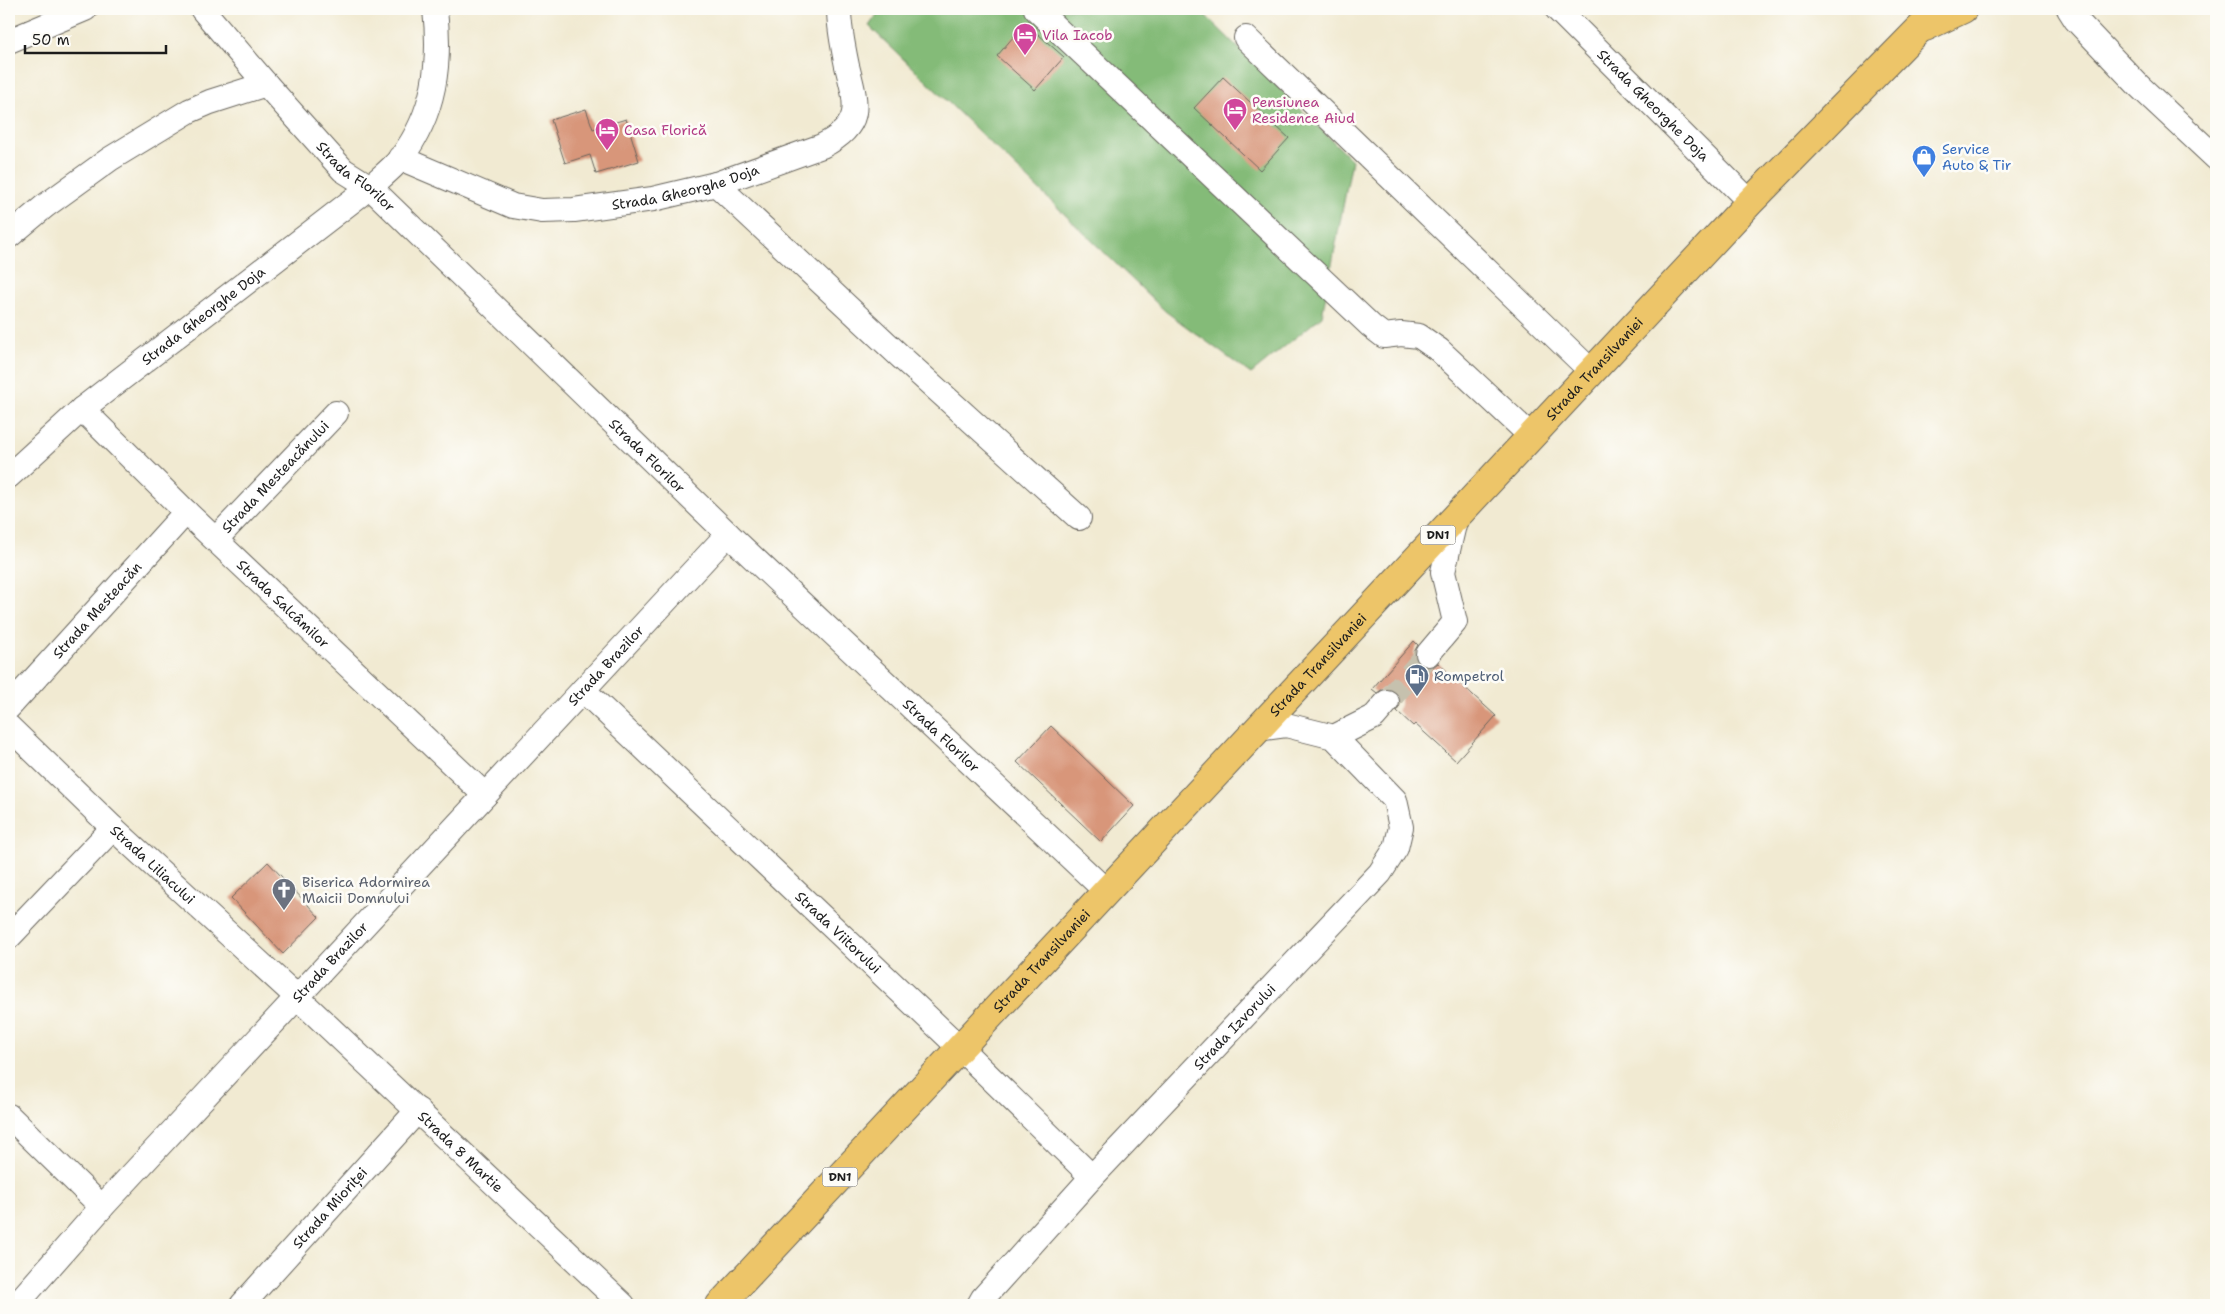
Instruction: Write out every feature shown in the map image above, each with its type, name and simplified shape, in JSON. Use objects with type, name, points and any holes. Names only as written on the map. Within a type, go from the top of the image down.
[{"type":"main road","name":"Strada Transilvaniei","points":[[720,1305],[1591,371],[1750,202],[1922,29],[1939,9]]},
{"type":"main road","name":"Strada Transilvaniei","points":[[1922,29],[1963,9]]},
{"type":"street","points":[[9,41],[85,9]]},
{"type":"street","name":"Strada Florilor","points":[[202,9],[266,84],[344,170],[370,187],[728,534],[1107,892]]},
{"type":"street","name":"Strada Gheorghe Doja","points":[[9,476],[82,409],[370,187],[400,158],[429,110],[435,82],[438,37],[435,9]]},
{"type":"street","name":"Strada Gheorghe Doja","points":[[400,158],[513,206],[542,211],[604,207],[653,199],[716,184],[822,146],[838,138],[847,128],[853,118],[856,103],[839,26],[838,9]]},
{"type":"street","points":[[1036,9],[1371,326],[1384,336],[1400,334],[1419,336],[1439,350],[1531,436]]},
{"type":"street","name":"Strada Gheorghe Doja","points":[[1556,9],[1750,202]]},
{"type":"street","points":[[2054,9],[2072,14],[2139,86],[2216,158]]},
{"type":"street","points":[[1246,38],[1591,371]]},
{"type":"street","points":[[9,236],[45,206],[110,159],[190,111],[210,102],[266,84]]},
{"type":"street","points":[[716,184],[901,357],[1079,518]]},
{"type":"street","name":"Strada Salcâmilor","points":[[82,409],[186,512],[485,795]]},
{"type":"street","name":"Strada Mesteacănului","points":[[216,539],[336,413]]},
{"type":"street","name":"Strada Mesteacăn","points":[[9,707],[186,512]]},
{"type":"street","points":[[1428,654],[1455,622],[1443,572],[1456,516]]},
{"type":"street","name":"Strada Brazilor","points":[[16,1305],[102,1207],[728,534]]},
{"type":"street","name":"Strada Viitorului","points":[[583,690],[960,1048],[1092,1177]]},
{"type":"street","points":[[1257,729],[1286,725],[1334,737],[1374,717],[1387,702]]},
{"type":"street","name":"Strada Liliacului","points":[[9,727],[113,828],[298,998]]},
{"type":"street","name":"Strada Izvorului","points":[[979,1305],[983,1298],[1092,1177],[1380,873],[1396,848],[1401,827],[1395,800],[1334,737]]},
{"type":"street","points":[[9,937],[113,828]]},
{"type":"street","name":"Strada 8 Martie","points":[[298,998],[623,1305]]},
{"type":"street","name":"Strada Mioriței","points":[[242,1305],[418,1110]]},
{"type":"street","points":[[9,1116],[102,1207]]},
{"type":"green space","points":[[881,9],[1199,9],[1352,160],[1322,316],[1251,374],[1165,311],[869,26]]},
{"type":"building","points":[[1030,27],[1064,57],[1035,90],[997,56],[1014,36],[1019,40]]},
{"type":"building","points":[[1223,77],[1289,138],[1260,170],[1194,108]]},
{"type":"building","points":[[586,109],[593,129],[626,119],[639,161],[596,174],[590,155],[565,163],[551,120]]},
{"type":"building","points":[[1414,641],[1418,645],[1414,652],[1415,659],[1419,664],[1426,668],[1433,667],[1438,663],[1496,716],[1456,761],[1415,724],[1413,726],[1397,711],[1400,705],[1400,698],[1396,691],[1383,689],[1377,693],[1372,689]]},
{"type":"building","points":[[1051,726],[1134,806],[1101,842],[1017,762]]},
{"type":"building","points":[[268,862],[319,917],[283,954],[231,898]]},
{"type":"tunnel","points":[[1387,702],[1428,654]]},
{"type":"place","name":"Vila Iacob","points":[[1025,56]]},
{"type":"place","name":"Pensiunea Residence Aiud","points":[[1235,131]]},
{"type":"place","name":"Casa Florică","points":[[607,151]]},
{"type":"place","name":"Service Auto & Tir","points":[[1924,178]]},
{"type":"place","name":"Rompetrol","points":[[1417,697]]},
{"type":"place","name":"Biserica Adormirea Maicii Domnului","points":[[284,911]]}]
